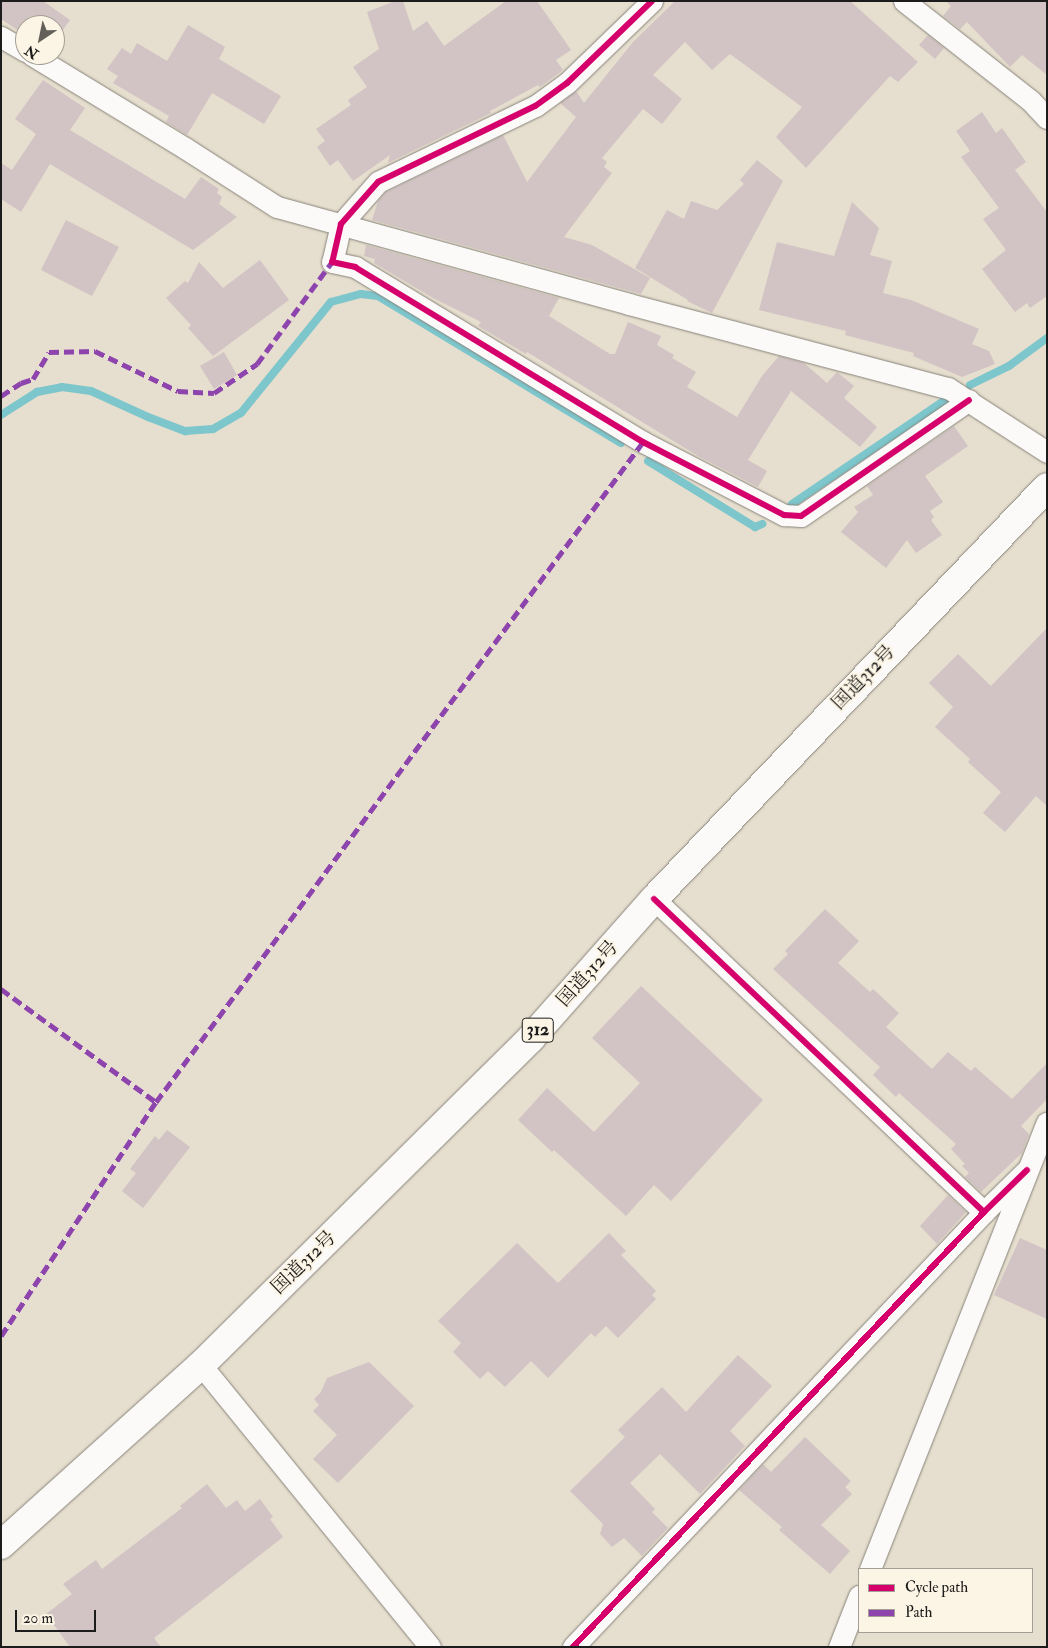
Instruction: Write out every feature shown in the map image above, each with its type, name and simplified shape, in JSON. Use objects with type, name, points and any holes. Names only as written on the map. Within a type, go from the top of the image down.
[{"type":"highway","name":"国道312号","points":[[1,1545],[201,1365],[531,1038],[654,899],[1047,487]]},
{"type":"street","points":[[652,1],[567,83],[536,106],[378,182],[341,224],[332,262],[355,267],[643,442],[784,514],[801,516],[969,400]]},
{"type":"street","points":[[904,1],[1030,100],[1047,118]]},
{"type":"street","points":[[1,36],[15,45]]},
{"type":"street","points":[[48,65],[185,148],[277,207],[629,304],[948,388],[1047,452]]},
{"type":"street","points":[[654,899],[984,1212]]},
{"type":"street","points":[[870,1568],[1047,1123]]},
{"type":"street","points":[[573,1647],[984,1212],[1027,1170]]},
{"type":"street","points":[[201,1365],[430,1647]]},
{"type":"street","points":[[839,1647],[858,1599]]},
{"type":"building","points":[[1,1],[43,1],[63,15],[15,15],[15,28],[1,19]]},
{"type":"building","points":[[395,1],[403,1],[413,31],[427,21],[444,46],[506,1],[537,1],[571,50],[556,60],[563,70],[540,87],[538,85],[490,111],[491,113],[388,163],[390,155],[353,181],[338,160],[330,166],[317,147],[325,141],[316,129],[351,105],[348,100],[367,87],[353,67],[379,49],[367,12]]},
{"type":"building","points":[[675,1],[850,1],[918,62],[898,82],[890,76],[806,168],[776,137],[802,107],[730,54],[712,70],[685,42],[653,75],[682,99],[662,124],[643,109],[602,158],[607,162],[604,167],[612,173],[564,237],[592,245],[650,278],[641,294],[372,220],[378,201],[386,192],[503,135],[527,182],[576,117],[560,103],[576,91],[584,103],[633,42]]},
{"type":"building","points":[[946,1],[1047,1],[1047,75],[1022,55],[1010,67],[967,22],[960,29],[943,16],[951,6]]},
{"type":"building","points":[[65,16],[70,20],[65,27]]},
{"type":"building","points":[[188,25],[225,47],[219,59],[281,96],[264,124],[212,93],[187,135],[166,122],[169,116],[113,83],[118,76],[107,69],[122,48],[131,54],[137,43],[167,61]]},
{"type":"building","points":[[928,35],[944,48],[935,59],[919,45]]},
{"type":"building","points":[[43,80],[85,108],[70,130],[185,199],[201,177],[219,189],[217,193],[222,197],[219,204],[237,217],[193,250],[50,164],[21,212],[1,199],[1,163],[12,170],[36,134],[15,119]]},
{"type":"building","points":[[982,112],[996,133],[1002,128],[1026,162],[1015,170],[1047,212],[1047,296],[1030,308],[1027,303],[1015,312],[982,269],[1006,250],[983,219],[999,208],[961,157],[970,151],[956,131]]},
{"type":"building","points":[[757,160],[783,181],[712,313],[687,301],[635,268],[667,210],[684,219],[691,201],[717,210],[744,184],[740,180]]},
{"type":"building","points":[[852,202],[879,228],[870,255],[892,261],[883,293],[911,300],[979,329],[972,344],[989,351],[995,364],[962,377],[913,356],[914,353],[845,335],[846,331],[759,310],[777,242],[834,256]]},
{"type":"building","points":[[66,220],[119,247],[92,296],[41,270]]},
{"type":"building","points":[[366,245],[559,298],[549,316],[610,354],[615,354],[628,322],[661,336],[657,345],[674,355],[672,358],[696,372],[687,387],[737,417],[762,376],[779,356],[804,363],[827,383],[837,372],[854,386],[844,398],[877,427],[860,447],[791,391],[748,460],[767,471],[758,487],[698,456],[527,352],[526,354],[478,326],[481,322],[433,298],[374,263],[375,259],[364,256]]},
{"type":"building","points":[[260,260],[289,300],[213,356],[188,328],[191,325],[166,298],[185,281],[188,283],[199,262],[223,288]]},
{"type":"building","points":[[224,352],[237,375],[214,389],[200,366]]},
{"type":"building","points":[[954,426],[968,446],[925,476],[943,502],[930,511],[934,517],[931,520],[942,535],[916,553],[907,540],[886,568],[841,532],[858,512],[854,507],[873,495],[867,486]]},
{"type":"building","points":[[1047,628],[1047,806],[1036,796],[1005,832],[983,813],[1001,792],[968,762],[970,759],[935,727],[953,707],[929,683],[958,654],[991,686]]},
{"type":"building","points":[[825,909],[859,941],[838,963],[870,992],[873,989],[899,1013],[886,1027],[932,1069],[948,1052],[971,1071],[975,1067],[1012,1099],[1047,1063],[1047,1099],[1021,1126],[1029,1134],[1022,1153],[981,1192],[965,1177],[969,1173],[962,1166],[965,1164],[951,1149],[956,1144],[899,1093],[896,1097],[873,1075],[880,1067],[773,969],[788,954],[785,951]]},
{"type":"building","points":[[641,986],[763,1100],[671,1201],[654,1185],[626,1216],[518,1120],[547,1088],[594,1132],[640,1083],[592,1038]]},
{"type":"building","points":[[167,1130],[190,1147],[143,1208],[122,1191],[136,1173],[130,1169],[155,1136],[159,1140]]},
{"type":"building","points":[[948,1195],[966,1212],[937,1244],[920,1226]]},
{"type":"building","points":[[609,1233],[626,1251],[621,1255],[656,1291],[652,1295],[656,1299],[618,1338],[606,1326],[595,1337],[591,1333],[548,1378],[531,1361],[505,1387],[488,1371],[480,1379],[453,1352],[461,1343],[438,1321],[517,1243],[558,1283]]},
{"type":"building","points":[[1020,1238],[1047,1250],[1047,1319],[994,1295]]},
{"type":"building","points":[[738,1355],[772,1386],[730,1431],[745,1446],[700,1494],[660,1454],[630,1483],[655,1509],[652,1512],[668,1528],[642,1556],[624,1538],[612,1547],[600,1534],[603,1524],[570,1491],[625,1437],[618,1430],[662,1387],[686,1412]]},
{"type":"building","points":[[369,1362],[414,1406],[338,1483],[313,1459],[337,1435],[313,1411],[319,1405],[314,1399],[321,1392],[327,1378]]},
{"type":"building","points":[[805,1437],[851,1481],[845,1487],[852,1494],[821,1525],[850,1551],[830,1574],[779,1530],[782,1527],[739,1490],[763,1464],[771,1472]]},
{"type":"building","points":[[207,1484],[226,1508],[237,1500],[245,1511],[260,1499],[273,1517],[270,1519],[283,1537],[154,1638],[161,1647],[70,1647],[46,1614],[72,1594],[63,1584],[96,1560],[102,1569],[182,1508],[180,1506]]},
{"type":"waterway","points":[[1,415],[37,392],[62,387],[91,391],[148,417],[185,431],[213,429],[241,413],[331,302],[361,294],[378,296],[621,443]]},
{"type":"waterway","points":[[970,385],[1009,366],[1047,338]]},
{"type":"waterway","points":[[792,504],[948,398]]},
{"type":"waterway","points":[[648,461],[755,527],[762,524]]},
{"type":"marked path","points":[[1,396],[21,383],[33,379],[49,352],[95,351],[178,391],[214,393],[257,364],[332,262]]},
{"type":"marked path","points":[[1,1336],[156,1102],[643,442]]},
{"type":"marked path","points":[[1,989],[156,1102]]},
{"type":"cycle path","points":[[652,1],[567,83],[535,106],[378,182],[341,224],[332,262],[355,267],[643,442],[784,515],[801,516],[969,400]]},
{"type":"cycle path","points":[[654,899],[984,1212]]},
{"type":"cycle path","points":[[573,1647],[984,1212],[1027,1170]]}]
